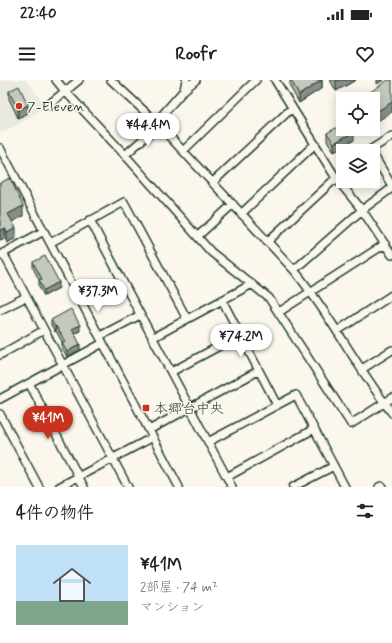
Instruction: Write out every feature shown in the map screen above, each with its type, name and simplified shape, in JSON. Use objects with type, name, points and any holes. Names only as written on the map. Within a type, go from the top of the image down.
[{"type":"street","points":[[56,80],[65,92],[125,155],[211,252],[269,298],[351,424],[392,398]]},
{"type":"street","points":[[47,106],[79,80]]},
{"type":"street","points":[[112,80],[213,182],[312,291],[384,403],[392,412]]},
{"type":"street","points":[[184,90],[186,80]]},
{"type":"street","points":[[125,155],[157,124],[184,90],[196,80]]},
{"type":"street","points":[[182,151],[256,80]]},
{"type":"street","points":[[267,242],[336,178],[275,80]]},
{"type":"street","points":[[213,182],[292,108]]},
{"type":"street","points":[[379,144],[392,136]]},
{"type":"street","points":[[241,214],[315,144]]},
{"type":"street","points":[[0,148],[179,487]]},
{"type":"street","points":[[294,270],[362,210],[392,187],[380,166]]},
{"type":"street","points":[[344,188],[362,210],[392,255]]},
{"type":"street","points":[[50,243],[124,202],[187,319]]},
{"type":"street","points":[[198,236],[233,204]]},
{"type":"street","points":[[90,220],[232,487]]},
{"type":"street","points":[[44,231],[2,254],[64,366],[128,487]]},
{"type":"street","points":[[279,312],[384,244]]},
{"type":"street","points":[[152,338],[252,284]]},
{"type":"street","points":[[337,331],[392,295]]},
{"type":"street","points":[[0,310],[26,297]]},
{"type":"street","points":[[222,300],[277,406]]},
{"type":"street","points":[[100,336],[140,315]]},
{"type":"street","points":[[0,354],[44,330]]},
{"type":"street","points":[[171,372],[240,335]]},
{"type":"street","points":[[0,399],[64,366],[104,343]]},
{"type":"street","points":[[362,369],[392,350]]},
{"type":"street","points":[[149,430],[258,371]]},
{"type":"street","points":[[29,383],[84,487]]},
{"type":"street","points":[[208,442],[296,395],[345,487]]},
{"type":"street","points":[[0,414],[39,487]]},
{"type":"street","points":[[227,477],[314,429]]},
{"type":"street","points":[[60,487],[153,437]]},
{"type":"street","points":[[293,487],[334,466]]},
{"type":"shaded area","points":[[3,80],[26,80],[45,105],[30,118],[1,133],[0,82]]},
{"type":"building","points":[[291,80],[322,80],[299,95]]},
{"type":"building","points":[[388,80],[392,80],[392,102],[380,110],[380,92],[370,92]]},
{"type":"building","points":[[19,86],[28,105],[18,110],[9,91]]},
{"type":"building","points":[[336,128],[336,136],[347,136],[334,143],[327,133]]},
{"type":"building","points":[[10,178],[23,206],[8,214],[16,228],[7,233],[5,228],[0,231],[0,183]]},
{"type":"building","points":[[45,256],[59,282],[44,290],[39,280],[42,279],[33,262]]},
{"type":"building","points":[[71,309],[80,325],[72,329],[80,344],[67,352],[62,343],[65,341],[51,320]]},
{"type":"place","name":"7-Eleven","points":[[19,106]]},
{"type":"place","name":"本郷台中央","points":[[146,408]]}]
